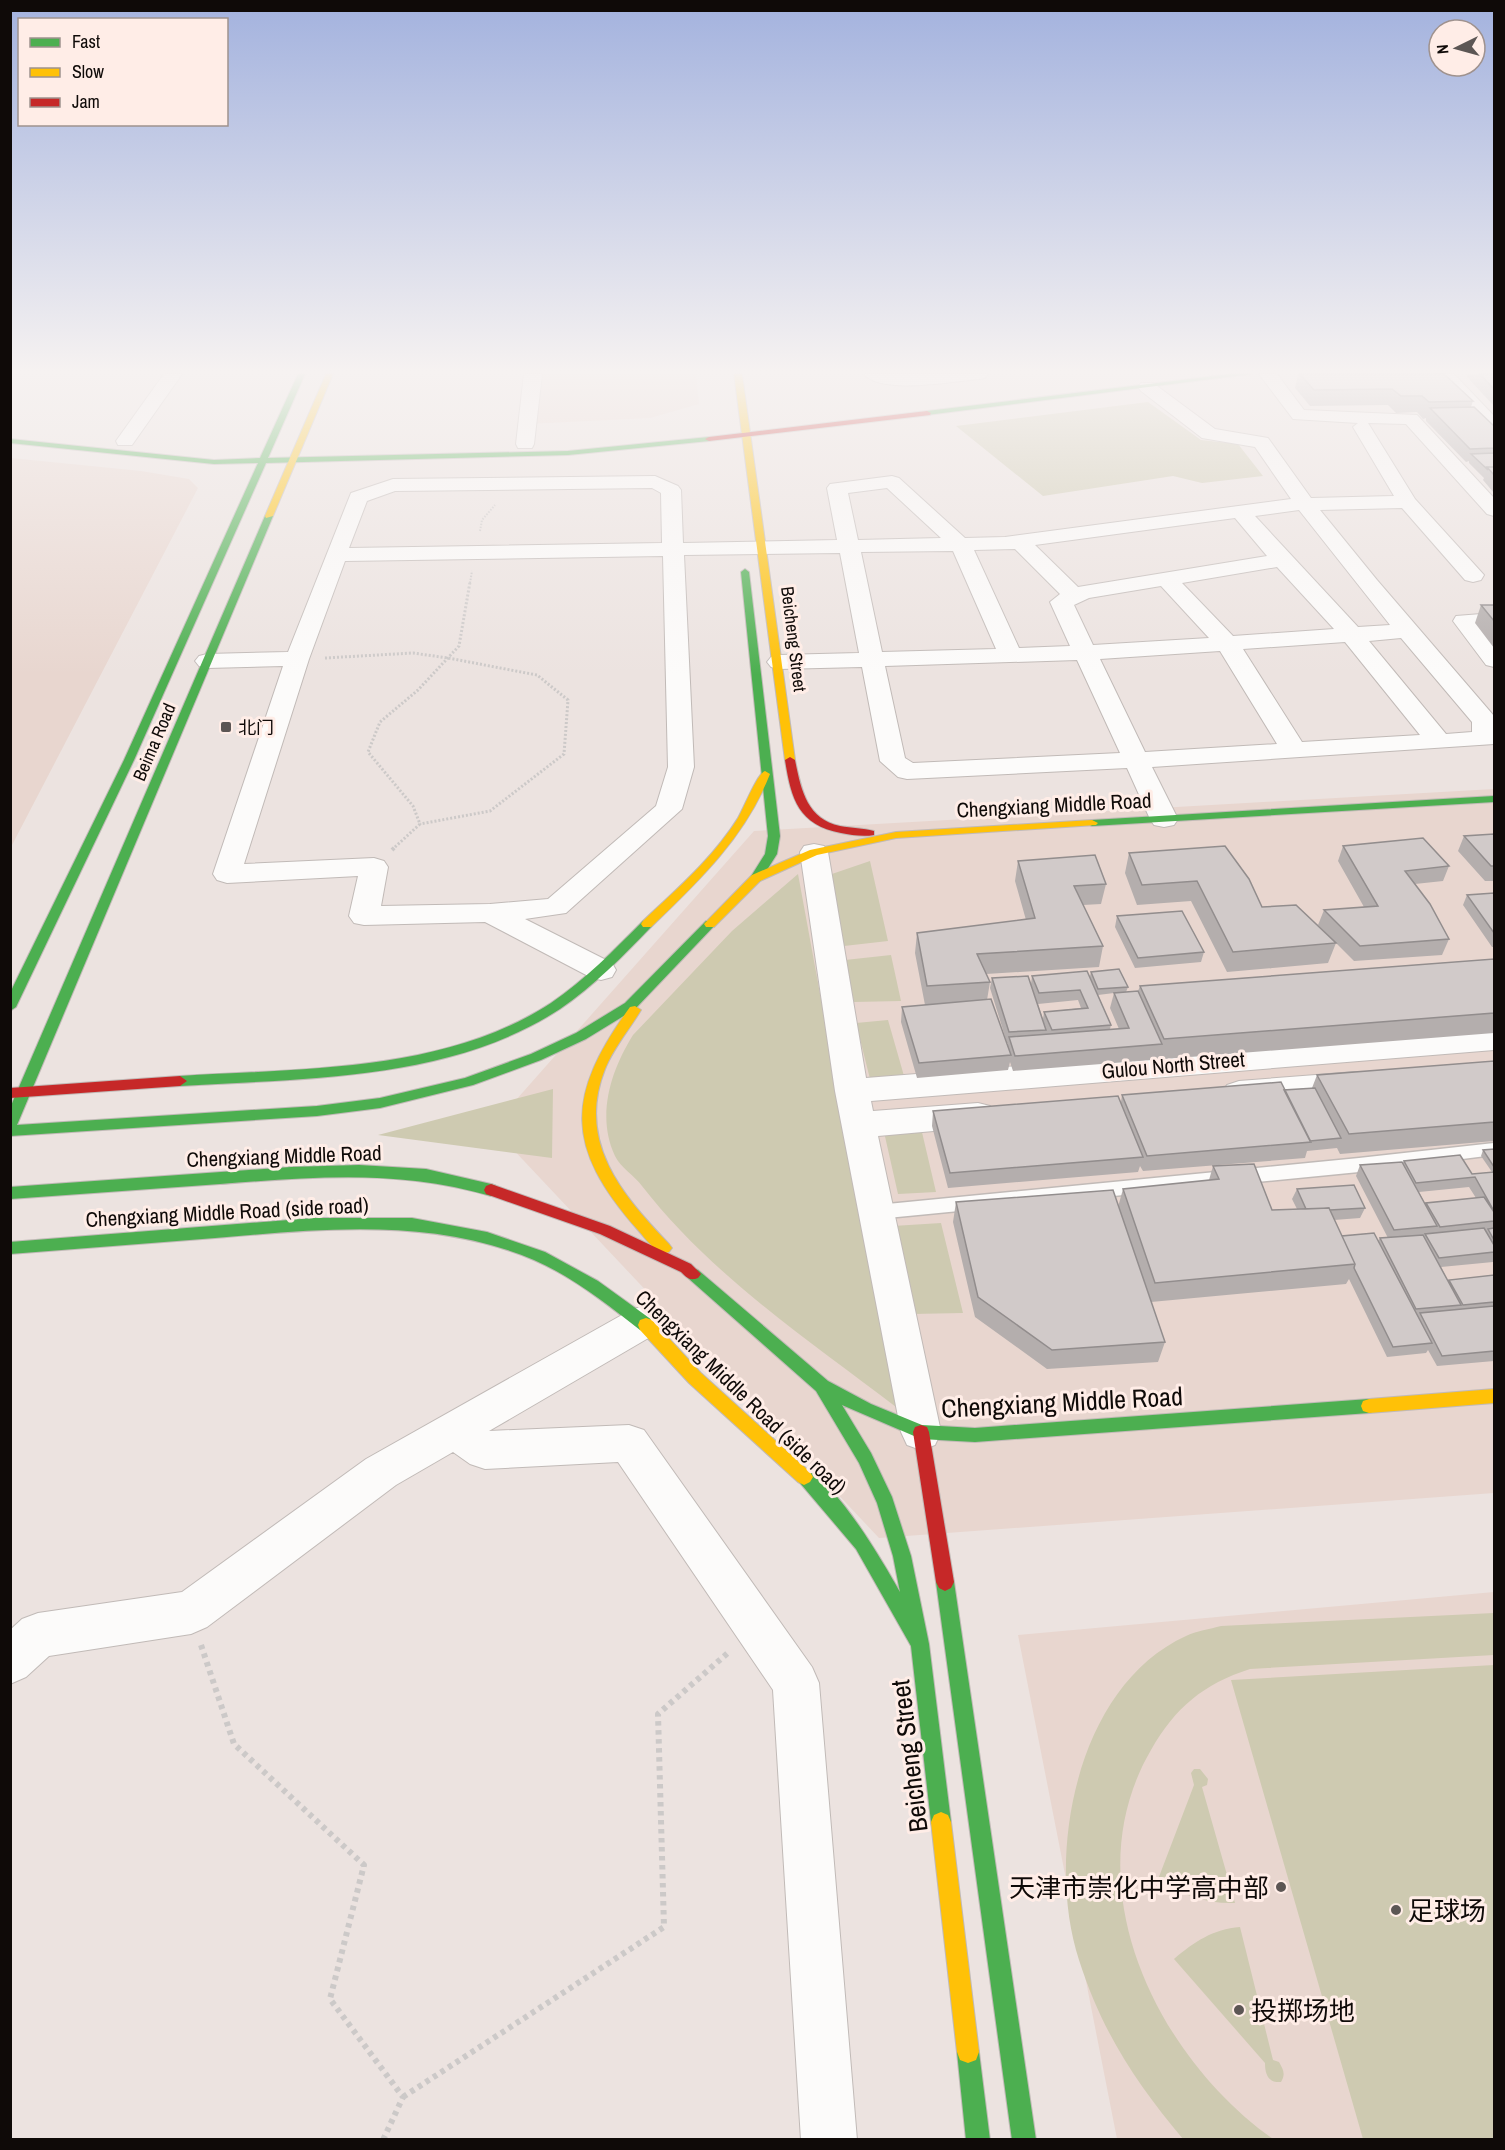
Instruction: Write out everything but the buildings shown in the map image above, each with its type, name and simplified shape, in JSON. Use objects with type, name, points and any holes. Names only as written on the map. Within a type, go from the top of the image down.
[{"type":"street","name":"Beima Road","points":[[10,1125],[17,1093],[207,661],[213,609],[259,474]]},
{"type":"street","name":"Beima Road","points":[[10,1006],[129,760],[286,474]]},
{"type":"street","points":[[514,483],[516,474]]},
{"type":"street","name":"Beicheng Street","points":[[748,474],[765,774],[774,836],[771,854],[756,878]]},
{"type":"street","points":[[1011,656],[961,544],[892,482],[837,488],[893,761],[907,771],[1485,739],[1485,722],[1406,631],[1303,504],[1283,474]]},
{"type":"street","points":[[1390,474],[1407,502],[1473,575]]},
{"type":"street","points":[[1461,474],[1494,510]]},
{"type":"street","points":[[656,482],[671,490],[681,767],[668,809],[556,907],[490,913],[364,916],[374,867],[226,873],[297,659],[358,497],[393,485],[514,483],[656,482]]},
{"type":"street","points":[[336,555],[751,545],[848,547],[1021,543],[1303,504],[1407,502]]},
{"type":"street","points":[[1241,512],[1351,634],[1439,741]]},
{"type":"street","points":[[1021,543],[1074,596]]},
{"type":"street","name":"Beicheng Street","points":[[751,545],[779,662],[792,772],[798,800],[803,809],[824,825],[838,830],[896,835]]},
{"type":"street","points":[[1164,819],[1061,602],[1084,592],[1282,560]]},
{"type":"street","points":[[1166,579],[1227,643],[1294,750]]},
{"type":"street","points":[[1494,620],[1464,621],[1494,660]]},
{"type":"street","points":[[779,662],[1086,653],[1406,631]]},
{"type":"street","points":[[207,661],[297,659]]},
{"type":"street","points":[[17,1093],[328,1070],[428,1057],[485,1039],[524,1023],[560,1001],[601,970],[702,871],[754,806],[765,774]]},
{"type":"street","name":"Chengxiang Middle Road","points":[[10,1131],[317,1111],[380,1103],[439,1090],[499,1071],[581,1036],[630,1006],[756,878],[814,852],[896,835],[1494,799]]},
{"type":"street","points":[[814,852],[852,1090],[921,1432],[955,1644],[1024,2139]]},
{"type":"street","points":[[490,913],[601,970]]},
{"type":"street","name":"Chengxiang Middle Road","points":[[664,974],[621,1028],[604,1054],[590,1097],[589,1128],[596,1159],[606,1182],[643,1228],[686,1268],[822,1386],[865,1409],[921,1432],[975,1435],[1494,1396]]},
{"type":"street","name":"Gulou North Street","points":[[852,1090],[1494,1039]]},
{"type":"street","name":"Gulou North Street","points":[[1212,1096],[1389,1081]]},
{"type":"street","points":[[860,1125],[1012,1112]]},
{"type":"street","name":"Chengxiang Middle Road","points":[[10,1193],[329,1170],[422,1175],[470,1184],[551,1209],[616,1234],[686,1268]]},
{"type":"street","name":"Chengxiang Middle Road (side road)","points":[[10,1248],[314,1224],[412,1224],[487,1238],[540,1256],[593,1285],[643,1322],[695,1378],[771,1445],[824,1496],[862,1543],[920,1644]]},
{"type":"street","points":[[10,1661],[38,1635],[190,1612],[381,1472],[643,1322]]},
{"type":"street","name":"Beicheng Street","points":[[822,1386],[865,1458],[886,1503],[902,1556],[920,1644],[978,2139]]},
{"type":"street","points":[[454,1430],[485,1451],[629,1443],[796,1683],[829,2139]]},
{"type":"lane","points":[[877,1212],[1186,1180],[1359,1165],[1494,1149]]},
{"type":"path","points":[[420,824],[413,806],[368,752],[380,722],[418,690],[459,646],[482,520],[514,483]]},
{"type":"path","points":[[297,659],[412,653],[448,658],[537,675],[568,700],[564,754],[490,811],[420,824],[374,867]]},
{"type":"path","points":[[190,1612],[234,1744],[364,1865],[330,1999],[403,2097]]},
{"type":"path","points":[[383,2139],[403,2097],[664,1927],[658,1714],[757,1628]]},
{"type":"shaded area","points":[[11,474],[161,474],[189,479],[198,488],[11,847]]},
{"type":"shaded area","points":[[1016,474],[1263,476],[1202,483],[1173,476],[1043,496]]},
{"type":"shaded area","points":[[1494,789],[1494,1493],[879,1538],[492,1127],[754,831]]},
{"type":"shaded area","points":[[870,861],[888,941],[844,946],[829,875]]},
{"type":"shaded area","points":[[798,874],[896,1407],[795,1331],[698,1249],[639,1182],[620,1164],[609,1141],[607,1109],[609,1094],[618,1063],[633,1035],[732,931]]},
{"type":"shaded area","points":[[891,955],[901,1001],[854,1002],[845,960]]},
{"type":"shaded area","points":[[888,1020],[904,1076],[870,1079],[856,1023]]},
{"type":"shaded area","points":[[553,1089],[552,1158],[378,1135]]},
{"type":"shaded area","points":[[921,1128],[936,1192],[898,1194],[884,1132]]},
{"type":"shaded area","points":[[941,1223],[963,1313],[912,1314],[893,1226]]},
{"type":"shaded area","name":"天津市崇化中学高中部","points":[[1494,1592],[1494,2139],[1117,2139],[1018,1635]]},
{"type":"shaded area","points":[[1494,1613],[1494,1655],[1250,1669],[1233,1675],[1192,1699],[1170,1722],[1151,1750],[1129,1802],[1120,1856],[1124,1911],[1139,1964],[1163,2015],[1194,2063],[1231,2104],[1273,2139],[1183,2139],[1150,2098],[1110,2034],[1088,1986],[1069,1918],[1066,1873],[1069,1825],[1079,1778],[1095,1733],[1118,1693],[1148,1660],[1186,1636],[1221,1626]]},
{"type":"shaded area","name":"足球场","points":[[1494,1665],[1494,2139],[1363,2139],[1231,1680]]},
{"type":"shaded area","points":[[1194,1769],[1200,1769],[1208,1779],[1207,1785],[1202,1787],[1235,1903],[1204,1900],[1157,1882],[1194,1785],[1191,1773]]},
{"type":"shaded area","name":"投掷场地","points":[[1240,1927],[1273,2060],[1279,2062],[1283,2072],[1281,2082],[1273,2081],[1268,2077],[1265,2063],[1174,1959],[1204,1937],[1221,1930]]},
{"type":"traffic: fast","points":[[10,1007],[129,760],[257,474]]},
{"type":"traffic: fast","points":[[10,1125],[269,516]]},
{"type":"traffic: fast","points":[[745,572],[774,836],[771,854],[756,878]]},
{"type":"traffic: fast","points":[[1092,823],[1494,799]]},
{"type":"traffic: fast","points":[[180,1081],[364,1068],[455,1050],[498,1035],[555,1006],[596,973],[647,924]]},
{"type":"traffic: fast","points":[[10,1131],[317,1111],[380,1103],[468,1082],[536,1057],[581,1036],[630,1006],[710,924]]},
{"type":"traffic: fast","points":[[10,1193],[359,1170],[426,1175],[491,1190]]},
{"type":"traffic: fast","points":[[10,1248],[314,1224],[412,1224],[487,1238],[540,1256],[593,1285],[646,1325]]},
{"type":"traffic: fast","points":[[693,1274],[822,1386],[865,1409],[921,1432],[975,1435],[1369,1406]]},
{"type":"traffic: fast","points":[[822,1386],[865,1458],[886,1503],[902,1556],[920,1644],[941,1822]]},
{"type":"traffic: fast","points":[[804,1477],[824,1496],[862,1543],[920,1644]]},
{"type":"traffic: fast","points":[[945,1582],[1024,2140]]},
{"type":"traffic: fast","points":[[968,2052],[978,2140]]},
{"type":"traffic: slow","points":[[269,516],[287,474]]},
{"type":"traffic: slow","points":[[752,474],[790,760]]},
{"type":"traffic: slow","points":[[647,924],[699,873],[730,837],[756,797],[765,774]]},
{"type":"traffic: slow","points":[[710,924],[756,878],[814,852],[896,835],[1092,823]]},
{"type":"traffic: slow","points":[[635,1010],[612,1043],[598,1069],[589,1104],[589,1129],[594,1151],[615,1192],[664,1248]]},
{"type":"traffic: slow","points":[[646,1325],[695,1378],[804,1477]]},
{"type":"traffic: slow","points":[[1369,1406],[1494,1396]]},
{"type":"traffic: slow","points":[[941,1822],[968,2052]]},
{"type":"traffic: jam","points":[[790,760],[798,795],[811,817],[821,824],[834,828],[870,833]]},
{"type":"traffic: jam","points":[[10,1093],[180,1081]]},
{"type":"traffic: jam","points":[[491,1190],[605,1230],[686,1268],[693,1274]]},
{"type":"traffic: jam","points":[[921,1432],[945,1582]]},
{"type":"place","name":"北门","points":[[226,727]]},
{"type":"place","name":"天津市崇化中学高中部","points":[[1281,1887]]},
{"type":"place","name":"足球场","points":[[1396,1910]]},
{"type":"place","name":"投掷场地","points":[[1239,2010]]}]
